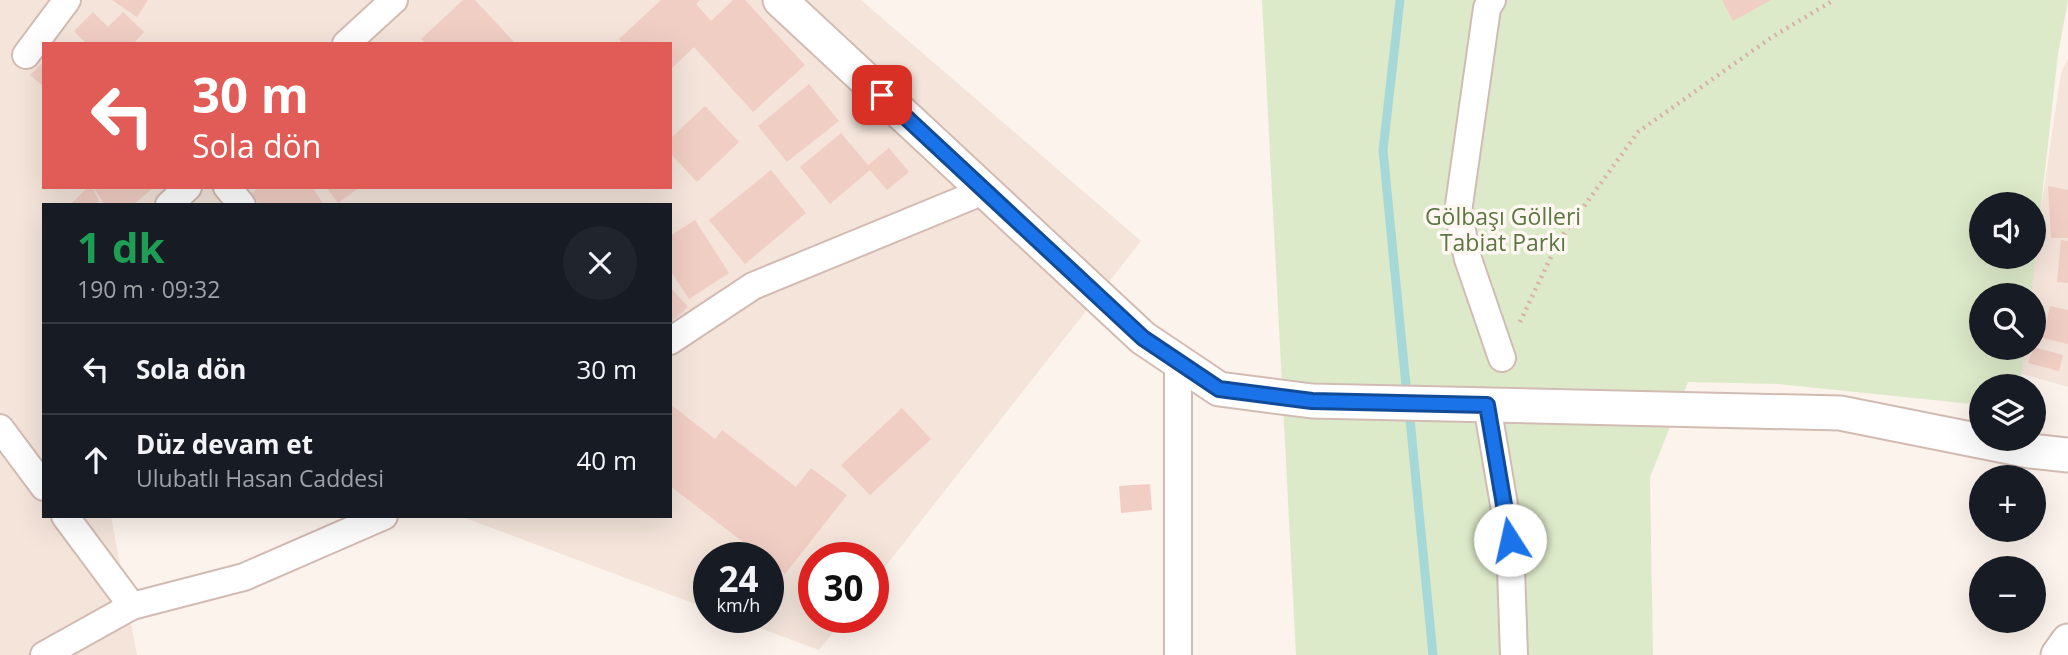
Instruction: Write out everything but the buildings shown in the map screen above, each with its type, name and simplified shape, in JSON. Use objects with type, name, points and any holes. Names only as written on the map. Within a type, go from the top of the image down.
[{"type":"street","points":[[26,55],[67,0]]},
{"type":"street","points":[[348,42],[394,0]]},
{"type":"street","points":[[780,0],[1143,338],[1219,389],[1312,401],[1840,413],[2031,451],[2068,455]]},
{"type":"street","points":[[1492,0],[1488,8],[1481,48],[1458,212],[1468,259],[1502,358]]},
{"type":"street","points":[[171,203],[186,189]]},
{"type":"street","points":[[229,189],[240,203]]},
{"type":"street","points":[[672,340],[752,286],[984,191]]},
{"type":"street","points":[[1178,362],[1178,655]]},
{"type":"street","points":[[1487,405],[1510,540],[1514,655]]},
{"type":"street","points":[[0,428],[42,484]]},
{"type":"street","points":[[66,518],[132,606]]},
{"type":"street","points":[[44,655],[132,606],[244,578],[379,518]]},
{"type":"street","points":[[2058,655],[2068,641]]},
{"type":"path","points":[[1502,358],[1558,242],[1638,132],[1772,37],[1834,0]]},
{"type":"shaded area","points":[[0,0],[861,0],[1141,241],[889,562],[889,542],[798,542],[798,633],[833,633],[819,650],[773,633],[784,633],[784,542],[693,542],[693,603],[465,518],[672,518],[672,203],[42,203],[42,518],[111,518],[137,655],[0,655]]},
{"type":"shaded area","points":[[2068,58],[2068,387],[2046,381],[2046,374],[2012,371],[2014,360],[2046,360],[2046,283],[2028,283],[2031,269],[2046,269],[2046,192],[2044,192],[2061,73]]},
{"type":"green space","name":"Gölbaşı Gölleri Tabiat Parkı","points":[[1262,0],[2068,0],[2058,54],[2043,192],[1969,192],[1969,269],[2034,269],[2032,283],[1969,283],[1969,360],[2023,360],[2022,374],[1969,374],[1969,404],[1778,384],[1688,382],[1650,477],[1653,655],[1296,655]]},
{"type":"waterway","points":[[1400,0],[1383,150],[1407,396]]},
{"type":"waterway","points":[[1409,409],[1433,655]]},
{"type":"route","points":[[882,95],[1143,338],[1219,389],[1312,401],[1487,405],[1510,540]]}]
